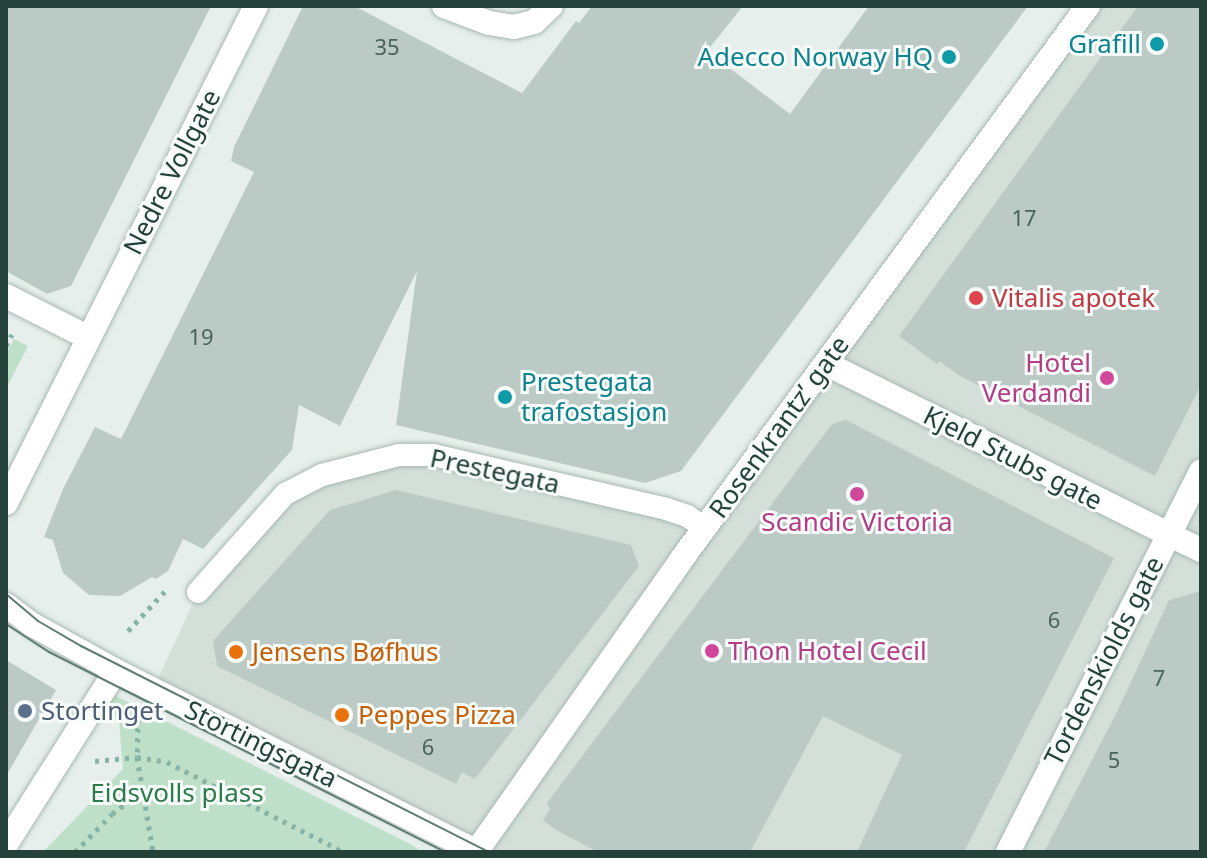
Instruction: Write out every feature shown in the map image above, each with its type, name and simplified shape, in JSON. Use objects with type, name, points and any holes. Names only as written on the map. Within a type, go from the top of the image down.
[{"type":"street","name":"Nedre Vollgate","points":[[6,503],[256,6]]},
{"type":"street","points":[[444,6],[489,23],[514,27],[534,22],[551,6]]},
{"type":"street","name":"Rosenkrantz’ gate","points":[[477,852],[705,528],[1088,6]]},
{"type":"street","points":[[6,296],[87,337]]},
{"type":"street","name":"Kjeld Stubs gate","points":[[827,364],[1201,550]]},
{"type":"street","name":"Tordenskiolds gate","points":[[1008,852],[1201,471]]},
{"type":"street","name":"Stortingsgata","points":[[6,605],[33,625],[116,671],[477,852]]},
{"type":"street","points":[[6,844],[116,671]]},
{"type":"lane","name":"Prestegata","points":[[198,592],[285,494],[322,475],[366,461],[399,455],[433,455],[666,509],[687,516],[705,528]]},
{"type":"path","points":[[6,346],[11,337]]},
{"type":"path","points":[[138,716],[137,757],[153,852]]},
{"type":"path","points":[[58,764],[137,757],[167,762],[344,852]]},
{"type":"path","points":[[75,852],[112,814],[143,791]]},
{"type":"shaded area","points":[[1088,6],[1201,6],[1201,852],[478,852],[153,690],[198,592],[285,494],[399,455],[705,528]]},
{"type":"green space","points":[[14,339],[28,346],[6,389],[6,354]]},
{"type":"green space","name":"Eidsvolls plass","points":[[104,690],[422,852],[43,852],[123,769],[119,720],[94,706]]},
{"type":"building","points":[[6,6],[211,6],[71,286],[47,294],[6,271]]},
{"type":"building","points":[[303,6],[354,6],[522,93],[576,21],[579,23],[592,6],[743,6],[707,51],[790,114],[869,6],[1028,6],[681,471],[645,483],[396,425],[417,271],[340,426],[299,405],[292,450],[203,549],[183,539],[168,571],[156,579],[152,577],[120,596],[89,595],[63,573],[53,540],[44,537],[63,489],[95,427],[121,439],[254,172],[231,161],[234,147]]},
{"type":"building","points":[[1138,6],[1201,6],[1201,385],[1155,476],[960,376],[939,361],[937,364],[899,336]]},
{"type":"building","points":[[846,420],[1114,558],[964,852],[857,852],[902,755],[823,716],[750,852],[598,852],[556,830],[543,820],[550,809],[547,803],[832,424]]},
{"type":"building","points":[[396,490],[631,545],[639,566],[475,779],[462,772],[456,784],[217,666],[213,641],[330,510]]},
{"type":"building","points":[[1201,591],[1201,852],[1044,852],[1116,714],[1169,600]]},
{"type":"building","name":"Stortinget","points":[[6,660],[56,690],[6,776]]},
{"type":"tram line","points":[[6,594],[38,621],[81,646],[488,852]]},
{"type":"tram line","points":[[6,624],[49,652],[445,852]]},
{"type":"place","name":"Grafill","points":[[1157,44]]},
{"type":"place","name":"Adecco Norway HQ","points":[[949,57]]},
{"type":"place","name":"Vitalis apotek","points":[[976,298]]},
{"type":"place","name":"Hotel Verdandi","points":[[1107,378]]},
{"type":"place","name":"Prestegata trafostasjon","points":[[505,397]]},
{"type":"place","name":"Scandic Victoria","points":[[857,494]]},
{"type":"place","name":"Thon Hotel Cecil","points":[[712,651]]},
{"type":"place","name":"Jensens Bøfhus","points":[[236,652]]},
{"type":"place","name":"Stortinget","points":[[25,711]]},
{"type":"place","name":"Peppes Pizza","points":[[342,715]]}]
